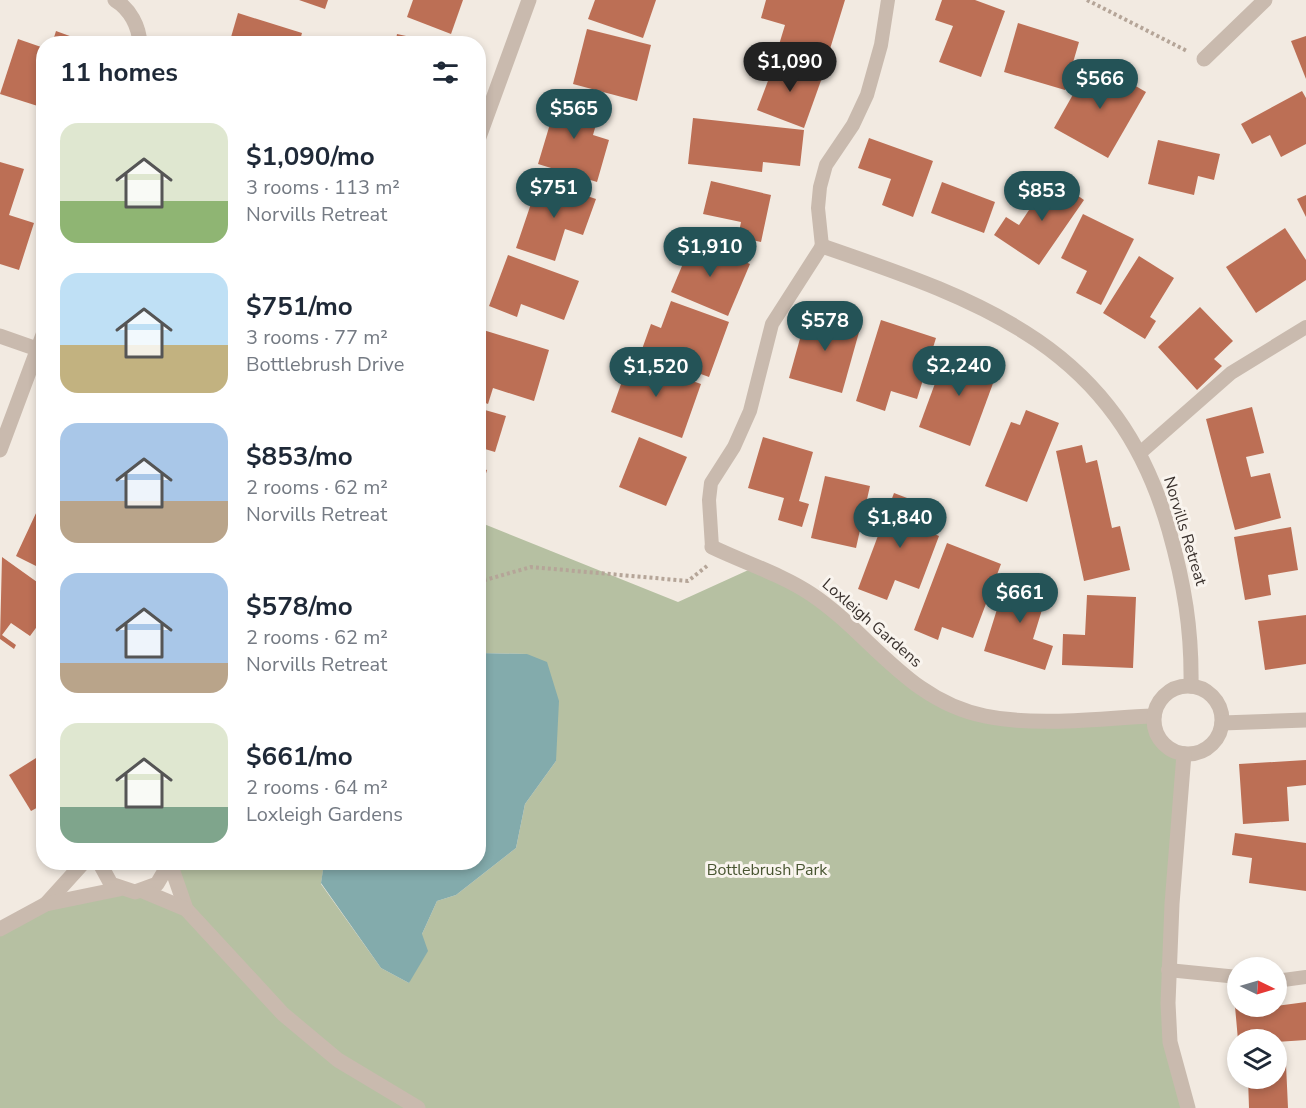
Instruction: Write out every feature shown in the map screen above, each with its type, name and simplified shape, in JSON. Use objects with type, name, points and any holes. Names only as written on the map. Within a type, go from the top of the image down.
[{"type":"street","points":[[115,0],[126,7],[139,36]]},
{"type":"street","points":[[486,118],[528,0]]},
{"type":"street","points":[[1204,60],[1265,0]]},
{"type":"street","name":"Norvills Retreat","points":[[822,246],[930,283],[978,305],[1043,343],[1095,389],[1140,453],[1161,504],[1188,607],[1191,686]]},
{"type":"street","points":[[0,336],[36,350]]},
{"type":"street","points":[[0,450],[36,353]]},
{"type":"street","name":"Loxleigh Gardens","points":[[718,550],[810,593],[835,613],[892,668],[944,702],[984,716],[1036,720],[1154,716]]},
{"type":"street","points":[[1191,686],[1204,689],[1215,698],[1222,723],[1218,736],[1210,746],[1198,753],[1184,754],[1172,750],[1161,741],[1155,729],[1154,716],[1158,703],[1166,693],[1178,687],[1191,686]]},
{"type":"street","points":[[1222,723],[1306,720]]},
{"type":"street","points":[[1184,754],[1168,970],[1170,1042],[1188,1108]]},
{"type":"street","points":[[46,904],[77,870]]},
{"type":"street","points":[[102,870],[105,878],[119,889]]},
{"type":"street","points":[[143,891],[163,878],[167,870]]},
{"type":"street","points":[[172,870],[186,909],[283,1014],[338,1060],[418,1108]]},
{"type":"street","points":[[0,929],[46,904],[119,889],[143,891],[186,909]]},
{"type":"lane","points":[[718,550],[709,500],[711,483],[734,447],[750,411],[772,324],[822,246],[818,208],[823,176],[826,165],[853,125],[867,95],[881,45],[888,0]]},
{"type":"lane","points":[[1140,453],[1231,373],[1306,327]]},
{"type":"lane","points":[[1168,970],[1227,976]]},
{"type":"lane","points":[[1287,980],[1306,977]]},
{"type":"path","points":[[1087,0],[1204,60]]},
{"type":"path","points":[[486,580],[531,567],[688,581],[718,550]]},
{"type":"green space","name":"Bottlebrush Park","points":[[486,525],[678,602],[755,567],[810,593],[893,668],[984,716],[1154,716],[1156,730],[1162,741],[1184,754],[1168,1003],[1188,1108],[0,1108],[0,929],[46,904],[119,889],[185,908],[173,870],[323,870],[321,884],[381,968],[409,983],[422,934],[437,901],[456,895],[516,848],[525,804],[556,761],[527,654],[486,653]]},
{"type":"water","points":[[486,653],[527,654],[547,662],[559,701],[556,761],[525,804],[516,848],[456,895],[437,901],[422,934],[428,951],[409,983],[381,968],[321,883],[323,870],[486,870]]},
{"type":"building","points":[[299,0],[328,0],[325,9]]},
{"type":"building","points":[[413,0],[463,0],[451,34],[407,17]]},
{"type":"building","points":[[595,0],[656,0],[643,38],[588,19]]},
{"type":"building","points":[[766,0],[845,0],[826,62],[778,48],[785,25],[761,18]]},
{"type":"building","points":[[942,0],[975,0],[1005,11],[981,77],[939,62],[953,26],[935,20]]},
{"type":"building","points":[[238,13],[302,33],[301,36],[231,36]]},
{"type":"building","points":[[1018,23],[1079,42],[1065,90],[1004,72]]},
{"type":"building","points":[[587,29],[651,45],[637,101],[573,84]]},
{"type":"building","points":[[56,31],[70,36],[54,36]]},
{"type":"building","points":[[1306,36],[1306,79],[1291,41]]},
{"type":"building","points":[[18,39],[36,45],[36,105],[0,94]]},
{"type":"building","points":[[777,57],[823,75],[804,128],[757,110]]},
{"type":"building","points":[[1092,61],[1146,92],[1108,158],[1054,128]]},
{"type":"building","points":[[1302,91],[1306,98],[1306,144],[1281,157],[1270,135],[1252,144],[1241,124]]},
{"type":"building","points":[[559,94],[601,107],[593,135],[609,140],[597,182],[538,164]]},
{"type":"building","points":[[693,118],[804,130],[800,166],[763,162],[762,172],[688,164]]},
{"type":"building","points":[[869,138],[933,161],[913,217],[882,205],[891,179],[858,168]]},
{"type":"building","points":[[1158,140],[1220,154],[1214,180],[1198,176],[1194,195],[1148,184]]},
{"type":"building","points":[[0,162],[24,169],[9,215],[34,223],[19,270],[0,264]]},
{"type":"building","points":[[1051,177],[1084,200],[1039,265],[994,235],[1006,217],[1019,225]]},
{"type":"building","points":[[539,180],[596,199],[583,235],[565,229],[555,261],[516,248]]},
{"type":"building","points":[[711,181],[771,195],[761,242],[738,237],[741,222],[703,214]]},
{"type":"building","points":[[942,182],[995,202],[984,233],[931,213]]},
{"type":"building","points":[[1306,195],[1306,217],[1297,199]]},
{"type":"building","points":[[1083,214],[1134,239],[1101,305],[1076,293],[1087,271],[1061,258]]},
{"type":"building","points":[[1285,228],[1306,260],[1306,280],[1256,313],[1226,267]]},
{"type":"building","points":[[693,240],[750,264],[728,316],[671,292]]},
{"type":"building","points":[[508,255],[579,281],[564,320],[521,304],[517,317],[489,306]]},
{"type":"building","points":[[1139,256],[1174,278],[1150,317],[1156,321],[1145,339],[1103,313]]},
{"type":"building","points":[[671,301],[729,322],[709,377],[641,352],[651,324],[661,328]]},
{"type":"building","points":[[1200,307],[1233,341],[1214,359],[1222,366],[1197,390],[1158,347]]},
{"type":"building","points":[[808,310],[861,325],[842,393],[789,378]]},
{"type":"building","points":[[881,320],[936,338],[917,399],[891,391],[885,411],[856,401]]},
{"type":"building","points":[[486,331],[549,350],[534,401],[493,388],[488,404],[486,403]]},
{"type":"building","points":[[948,348],[999,367],[970,446],[919,427]]},
{"type":"building","points":[[630,359],[701,384],[682,438],[611,412]]},
{"type":"building","points":[[1252,407],[1264,453],[1246,457],[1251,477],[1270,473],[1281,518],[1235,530],[1206,419]]},
{"type":"building","points":[[486,410],[506,416],[495,452],[486,449]]},
{"type":"building","points":[[1026,410],[1059,423],[1027,502],[985,486],[1011,422],[1020,425]]},
{"type":"building","points":[[639,437],[687,457],[666,506],[619,487]]},
{"type":"building","points":[[763,437],[813,452],[799,501],[809,504],[802,527],[778,520],[784,498],[748,488]]},
{"type":"building","points":[[1082,445],[1086,463],[1097,460],[1112,528],[1120,526],[1130,570],[1084,581],[1056,451]]},
{"type":"building","points":[[825,476],[870,486],[856,548],[811,538]]},
{"type":"building","points":[[894,493],[928,506],[920,528],[939,536],[919,589],[895,580],[887,600],[858,589]]},
{"type":"building","points":[[36,513],[36,566],[16,556]]},
{"type":"building","points":[[1291,527],[1298,570],[1268,575],[1271,595],[1245,600],[1234,537]]},
{"type":"building","points":[[947,543],[1001,564],[973,638],[942,627],[938,640],[914,630]]},
{"type":"building","points":[[2,557],[36,581],[36,628],[30,636],[11,623],[2,635],[16,645],[14,649],[0,639]]},
{"type":"building","points":[[1008,574],[1049,587],[1033,639],[1053,646],[1045,670],[984,651]]},
{"type":"building","points":[[1087,595],[1136,597],[1133,668],[1062,665],[1063,634],[1085,635]]},
{"type":"building","points":[[1306,615],[1306,664],[1265,670],[1258,621]]},
{"type":"building","points":[[36,758],[36,808],[31,811],[9,775]]},
{"type":"building","points":[[1306,760],[1306,785],[1287,787],[1289,821],[1243,824],[1239,764]]},
{"type":"building","points":[[1235,833],[1306,843],[1306,891],[1249,883],[1252,858],[1232,855]]},
{"type":"building","points":[[1306,1002],[1306,1040],[1287,1041],[1287,1029],[1237,1029],[1236,1017],[1287,1017],[1287,1005]]},
{"type":"building","points":[[1287,1086],[1288,1108],[1249,1108],[1248,1089],[1287,1089]]}]
